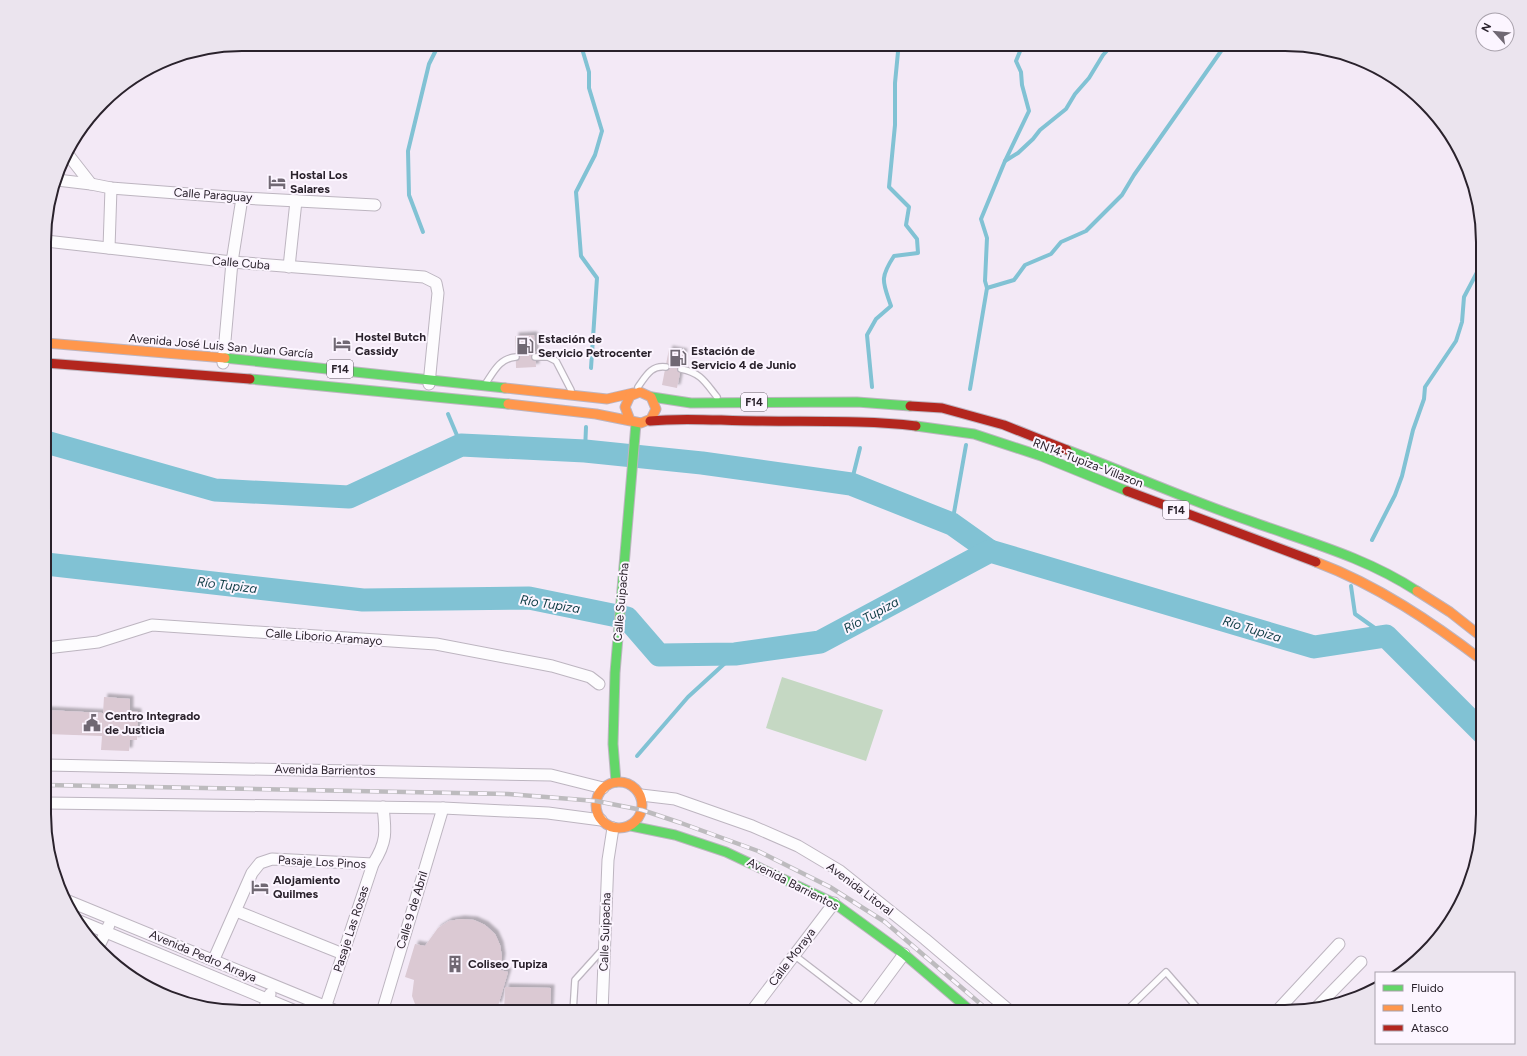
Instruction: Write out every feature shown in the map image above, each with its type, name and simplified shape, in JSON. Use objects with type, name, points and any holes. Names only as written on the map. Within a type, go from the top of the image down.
[{"type":"main road","name":"Avenida José Luis San Juan García","points":[[51,343],[224,358],[429,378],[607,399],[633,393]]},
{"type":"main road","name":"F14","points":[[51,363],[429,394],[596,414],[633,422],[645,423],[650,420]]},
{"type":"main road","name":"F14","points":[[633,393],[643,392],[652,397]]},
{"type":"main road","points":[[633,393],[626,401],[624,406],[626,416],[633,422]]},
{"type":"main road","points":[[650,420],[656,407],[652,397]]},
{"type":"main road","name":"RN14: Tupiza-Villazon","points":[[652,397],[691,402],[857,402],[942,408],[1004,425],[1249,521],[1339,551],[1391,574],[1450,612],[1476,632]]},
{"type":"main road","points":[[901,425],[902,405]]},
{"type":"main road","name":"RN14: Tupiza-Villazon","points":[[650,420],[680,418],[727,421],[847,422],[901,425],[974,434],[1041,456],[1165,506],[1339,571],[1405,606],[1449,635],[1476,656]]},
{"type":"main road","name":"Calle Suipacha","points":[[616,782],[613,744],[615,673],[633,422]]},
{"type":"main road","points":[[998,442],[1004,425]]},
{"type":"main road","points":[[1303,557],[1307,540]]},
{"type":"main road","points":[[616,782],[631,785],[641,795],[642,810],[640,816],[630,826],[623,828],[613,828],[601,820],[596,808],[599,794],[603,788],[616,782]]},
{"type":"main road","name":"Avenida Barrientos","points":[[630,826],[675,834],[726,852],[784,878],[834,903],[904,954],[964,1005]]},
{"type":"street","points":[[71,158],[91,184]]},
{"type":"street","name":"Calle Paraguay","points":[[61,180],[111,188],[242,198],[375,205]]},
{"type":"street","points":[[109,248],[111,188]]},
{"type":"street","points":[[222,378],[232,262],[242,198]]},
{"type":"street","points":[[289,267],[296,200]]},
{"type":"street","name":"Calle Cuba","points":[[51,241],[232,262],[424,277],[436,283],[438,293],[429,378]]},
{"type":"street","points":[[429,378],[429,394]]},
{"type":"street","name":"Calle Liborio Aramayo","points":[[51,647],[98,642],[152,626],[436,644],[552,666],[590,677],[599,684]]},
{"type":"street","name":"Avenida Barrientos","points":[[51,765],[551,775],[603,788]]},
{"type":"street","name":"Avenida Litoral","points":[[641,795],[675,799],[752,826],[798,846],[840,871],[925,939],[1002,1005]]},
{"type":"street","points":[[51,803],[443,808],[548,813],[601,820]]},
{"type":"street","name":"Pasaje Las Rosas","points":[[326,1005],[373,864],[384,844],[386,833],[383,807]]},
{"type":"street","name":"Calle 9 de Abril","points":[[384,1005],[443,808]]},
{"type":"street","name":"Calle Suipacha","points":[[602,1005],[608,860],[613,828]]},
{"type":"street","name":"Pasaje Los Pinos","points":[[214,959],[252,873],[260,862],[272,859],[373,864]]},
{"type":"street","name":"Avenida Pedro Arraya","points":[[73,903],[214,959],[274,986],[326,1005]]},
{"type":"street","name":"Calle Moraya","points":[[756,1005],[834,903]]},
{"type":"street","points":[[236,911],[343,954]]},
{"type":"street","points":[[101,943],[111,918]]},
{"type":"street","name":"Avenida Pedro Arraya","points":[[85,923],[280,1005]]},
{"type":"street","points":[[1282,1005],[1339,944]]},
{"type":"street","points":[[866,1005],[904,954]]},
{"type":"street","points":[[1323,1001],[1361,962]]},
{"type":"street","points":[[266,1005],[274,986]]},
{"type":"lane","points":[[485,384],[500,362],[509,357],[516,356]]},
{"type":"lane","points":[[535,357],[548,357],[556,362],[573,396]]},
{"type":"lane","points":[[633,393],[650,370],[659,366],[666,367]]},
{"type":"lane","points":[[681,369],[692,371],[700,376],[720,402]]},
{"type":"lane","points":[[573,1005],[575,980],[605,947]]},
{"type":"lane","points":[[794,955],[856,1005]]},
{"type":"lane","points":[[1132,1005],[1166,972],[1194,1005]]},
{"type":"green space","points":[[782,677],[883,710],[866,761],[766,728]]},
{"type":"building","points":[[534,335],[536,367],[516,368],[515,336]]},
{"type":"building","points":[[669,349],[684,352],[677,388],[662,385]]},
{"type":"building","name":"Centro Integrado de Justicia","points":[[104,697],[130,699],[130,711],[138,712],[137,740],[130,740],[129,751],[101,750],[102,736],[51,734],[51,710],[103,713]]},
{"type":"building","name":"Coliseo Tupiza","points":[[461,919],[474,920],[485,925],[495,934],[500,945],[502,957],[500,970],[508,972],[498,1005],[415,1005],[412,996],[414,980],[405,977],[415,944],[425,946],[438,928],[449,921]]},
{"type":"building","points":[[505,987],[551,988],[550,1005],[504,1005]]},
{"type":"waterway","points":[[423,232],[409,195],[408,151],[429,64],[436,51]]},
{"type":"waterway","points":[[583,51],[589,72],[589,88],[602,131],[595,155],[576,192],[581,256],[597,278],[591,368]]},
{"type":"waterway","points":[[872,387],[867,335],[876,319],[891,306],[884,286],[884,276],[886,270],[894,256],[918,253],[917,239],[906,225],[909,207],[889,187],[895,125],[895,83],[898,51]]},
{"type":"waterway","points":[[970,389],[987,288],[985,281],[987,238],[981,219],[1005,161],[1029,111],[1022,85],[1021,72],[1016,61],[1020,51]]},
{"type":"waterway","points":[[1005,161],[1018,153],[1040,130],[1066,109],[1075,94],[1089,78],[1107,51]]},
{"type":"waterway","points":[[987,288],[1014,280],[1025,265],[1051,254],[1061,242],[1086,231],[1122,195],[1134,175],[1221,51]]},
{"type":"waterway","points":[[1372,540],[1395,495],[1402,476],[1413,430],[1424,399],[1425,387],[1456,341],[1462,322],[1464,297],[1476,274]]},
{"type":"waterway","points":[[448,414],[461,445]]},
{"type":"waterway","points":[[585,451],[586,427]]},
{"type":"waterway","name":"Río Tupiza","points":[[51,443],[215,490],[349,497],[461,445],[585,451],[702,463],[851,484],[952,524],[990,551]]},
{"type":"waterway","points":[[952,524],[966,445]]},
{"type":"waterway","points":[[851,484],[860,448]]},
{"type":"waterway","name":"Río Tupiza","points":[[51,565],[363,600],[529,598],[627,618],[659,655],[735,654],[820,642],[990,551],[1314,647],[1386,636],[1476,726]]},
{"type":"waterway","points":[[1351,586],[1355,614],[1386,636]]},
{"type":"waterway","points":[[637,756],[688,697],[735,654]]},
{"type":"railway","points":[[51,785],[508,794],[596,801],[642,810],[758,851],[830,887],[885,922],[982,1005]]},
{"type":"traffic: fast","points":[[225,358],[505,388]]},
{"type":"traffic: fast","points":[[250,379],[508,404]]},
{"type":"traffic: fast","points":[[652,397],[691,403],[857,402],[910,406]]},
{"type":"traffic: fast","points":[[616,782],[613,744],[615,673],[636,423]]},
{"type":"traffic: fast","points":[[916,426],[974,434],[1041,456],[1127,491]]},
{"type":"traffic: fast","points":[[1067,450],[1227,513],[1357,559],[1417,591]]},
{"type":"traffic: fast","points":[[631,826],[675,835],[726,852],[834,903],[904,954],[964,1005]]},
{"type":"traffic: slow","points":[[51,343],[225,358]]},
{"type":"traffic: slow","points":[[505,388],[607,399],[633,393]]},
{"type":"traffic: slow","points":[[508,404],[596,414],[641,423],[651,419],[656,409],[651,397],[640,392],[630,396],[625,407],[630,420]]},
{"type":"traffic: slow","points":[[1316,562],[1339,571],[1382,593],[1444,632],[1476,656]]},
{"type":"traffic: slow","points":[[1417,591],[1450,612],[1476,632]]},
{"type":"traffic: slow","points":[[624,782],[636,788],[641,796],[642,805],[641,814],[636,822],[628,827],[614,828],[602,822],[597,814],[596,800],[602,788],[610,783],[624,782]]},
{"type":"traffic: jam","points":[[51,363],[250,379]]},
{"type":"traffic: jam","points":[[910,406],[942,408],[1004,425],[1067,450]]},
{"type":"traffic: jam","points":[[650,421],[690,419],[877,423],[916,426]]},
{"type":"traffic: jam","points":[[1127,491],[1316,562]]},
{"type":"place","name":"Hostal Los Salares","points":[[277,182]]},
{"type":"place","name":"Hostel Butch Cassidy","points":[[342,344]]},
{"type":"place","name":"Estación de Servicio Petrocenter","points":[[525,346]]},
{"type":"place","name":"Estación de Servicio 4 de Junio","points":[[678,358]]},
{"type":"place","name":"Centro Integrado de Justicia","points":[[92,723]]},
{"type":"place","name":"Alojamiento Quilmes","points":[[260,887]]},
{"type":"place","name":"Coliseo Tupiza","points":[[455,964]]}]
